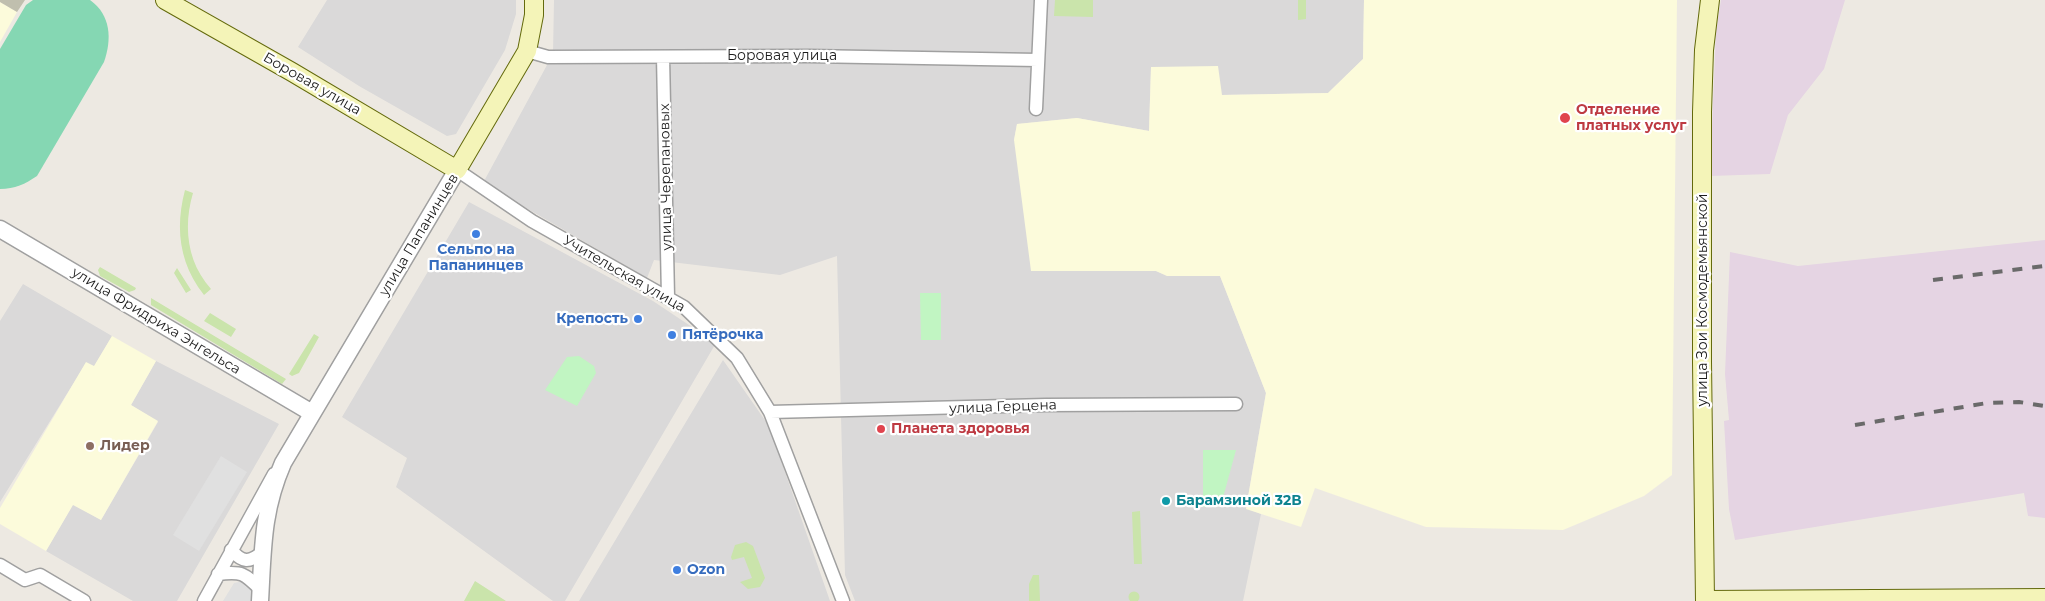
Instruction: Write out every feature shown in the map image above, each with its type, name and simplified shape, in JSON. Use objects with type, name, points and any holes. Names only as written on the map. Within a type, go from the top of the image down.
[{"type":"main road","name":"Боровая улица","points":[[165,0],[292,72],[457,170]]},
{"type":"main road","name":"улица Папанинцев","points":[[457,170],[526,51],[534,15],[534,0]]},
{"type":"main road","name":"улица Зои Космодемьянской","points":[[1705,600],[1702,362],[1702,122],[1704,50],[1710,0]]},
{"type":"main road","points":[[1705,600],[2045,598]]},
{"type":"street","points":[[1036,108],[1041,0]]},
{"type":"street","name":"Боровая улица","points":[[526,51],[548,57],[808,56],[1038,60]]},
{"type":"street","name":"улица Черепановых","points":[[663,57],[668,297]]},
{"type":"street","name":"Учительская улица","points":[[457,170],[532,221],[684,307],[737,358],[770,412],[843,601]]},
{"type":"street","name":"улица Папанинцев","points":[[204,601],[269,481],[284,462],[457,170]]},
{"type":"street","name":"улица Фридриха Энгельса","points":[[0,228],[312,413]]},
{"type":"street","name":"улица Герцена","points":[[770,412],[1046,405],[1236,404]]},
{"type":"street","name":"улица Папанинцев","points":[[261,596],[263,552],[269,501],[284,462]]},
{"type":"street","points":[[231,550],[239,559],[247,560],[263,552]]},
{"type":"street","points":[[0,565],[25,580],[40,575],[84,601]]},
{"type":"street","name":"улица Папанинцев","points":[[218,574],[238,571],[245,574],[261,596]]},
{"type":"shaded area","points":[[0,0],[25,0],[17,12],[0,2]]},
{"type":"shaded area","points":[[327,0],[516,0],[516,14],[505,50],[456,134],[447,136],[359,86],[298,47]]},
{"type":"shaded area","points":[[554,0],[1364,0],[1363,59],[1328,93],[1221,95],[1151,67],[1149,131],[1077,118],[1017,124],[1014,140],[1123,270],[1156,271],[1168,276],[1220,276],[1266,393],[1246,508],[1261,514],[1243,601],[855,601],[845,575],[837,256],[780,275],[654,260],[647,278],[483,183],[553,54]]},
{"type":"shaded area","points":[[1364,0],[1677,0],[1672,475],[1644,496],[1563,530],[1426,527],[1315,488],[1301,527],[1246,509],[1266,393],[1220,276],[1167,276],[1156,271],[1031,271],[1014,140],[1017,124],[1077,118],[1149,131],[1151,67],[1218,66],[1222,95],[1328,93],[1363,59]]},
{"type":"shaded area","points":[[1721,0],[1845,0],[1824,69],[1788,115],[1770,174],[1710,176],[1716,31]]},
{"type":"shaded area","points":[[0,2],[17,12],[0,42]]},
{"type":"shaded area","points":[[469,202],[653,301],[716,343],[565,601],[553,601],[396,487],[407,458],[342,417]]},
{"type":"shaded area","points":[[2045,240],[2045,518],[2028,516],[2024,493],[1735,540],[1729,509],[1724,421],[1729,420],[1725,374],[1730,252],[1798,266]]},
{"type":"shaded area","points":[[23,284],[112,336],[94,367],[86,363],[0,502],[0,321]]},
{"type":"shaded area","name":"Лидер","points":[[112,336],[156,361],[131,405],[158,421],[101,520],[73,505],[46,551],[0,524],[0,508],[86,362],[94,366]]},
{"type":"shaded area","points":[[723,360],[769,426],[830,601],[579,601]]},
{"type":"shaded area","points":[[156,361],[279,424],[177,601],[133,601],[46,551],[73,504],[101,520],[158,422],[131,405]]},
{"type":"shaded area","points":[[221,456],[247,472],[199,551],[173,535]]},
{"type":"shaded area","points":[[244,581],[252,587],[252,601],[223,601],[234,583]]},
{"type":"green space","points":[[33,0],[90,0],[97,6],[106,20],[109,36],[107,53],[104,62],[37,176],[20,186],[0,189],[0,49],[26,5]]},
{"type":"green space","points":[[1055,0],[1093,0],[1093,17],[1054,16]]},
{"type":"green space","points":[[1298,0],[1306,0],[1306,19],[1298,20]]},
{"type":"green space","points":[[185,190],[193,193],[188,219],[189,244],[192,256],[203,279],[211,289],[204,295],[189,270],[181,245],[180,218]]},
{"type":"green space","points":[[100,267],[136,288],[135,290],[129,292],[100,276],[98,270]]},
{"type":"green space","points":[[177,268],[191,290],[186,293],[174,273]]},
{"type":"green space","points":[[920,293],[941,293],[941,340],[921,340]]},
{"type":"green space","points":[[151,298],[286,379],[282,384],[151,305]]},
{"type":"green space","points":[[210,313],[236,329],[231,337],[204,321]]},
{"type":"green space","points":[[314,334],[319,337],[299,373],[292,376],[289,374]]},
{"type":"green space","points":[[579,356],[594,366],[596,373],[577,406],[545,390],[567,357]]},
{"type":"green space","points":[[1203,450],[1236,450],[1221,505],[1203,507]]},
{"type":"green space","points":[[1140,511],[1142,564],[1134,564],[1132,512]]},
{"type":"green space","points":[[746,542],[753,546],[765,578],[760,587],[748,589],[740,582],[752,578],[744,557],[732,560],[731,557],[735,545]]},
{"type":"green space","points":[[1033,575],[1039,575],[1040,601],[1029,601],[1029,584]]},
{"type":"green space","points":[[475,581],[506,601],[464,601]]},
{"type":"green space","points":[[1134,591],[1140,597],[1134,603],[1128,597]]},
{"type":"railway","points":[[1933,280],[2045,266]]},
{"type":"railway","points":[[1855,425],[1987,403],[2019,402],[2045,406]]},
{"type":"place","name":"Отделение платных услуг","points":[[1565,118]]},
{"type":"place","name":"Сельпо на Папанинцев","points":[[476,234]]},
{"type":"place","name":"Крепость","points":[[638,319]]},
{"type":"place","name":"Пятёрочка","points":[[672,335]]},
{"type":"place","name":"Планета здоровья","points":[[881,429]]},
{"type":"place","name":"Лидер","points":[[90,446]]},
{"type":"place","name":"Барамзиной 32В","points":[[1166,501]]},
{"type":"place","name":"Ozon","points":[[677,570]]}]
